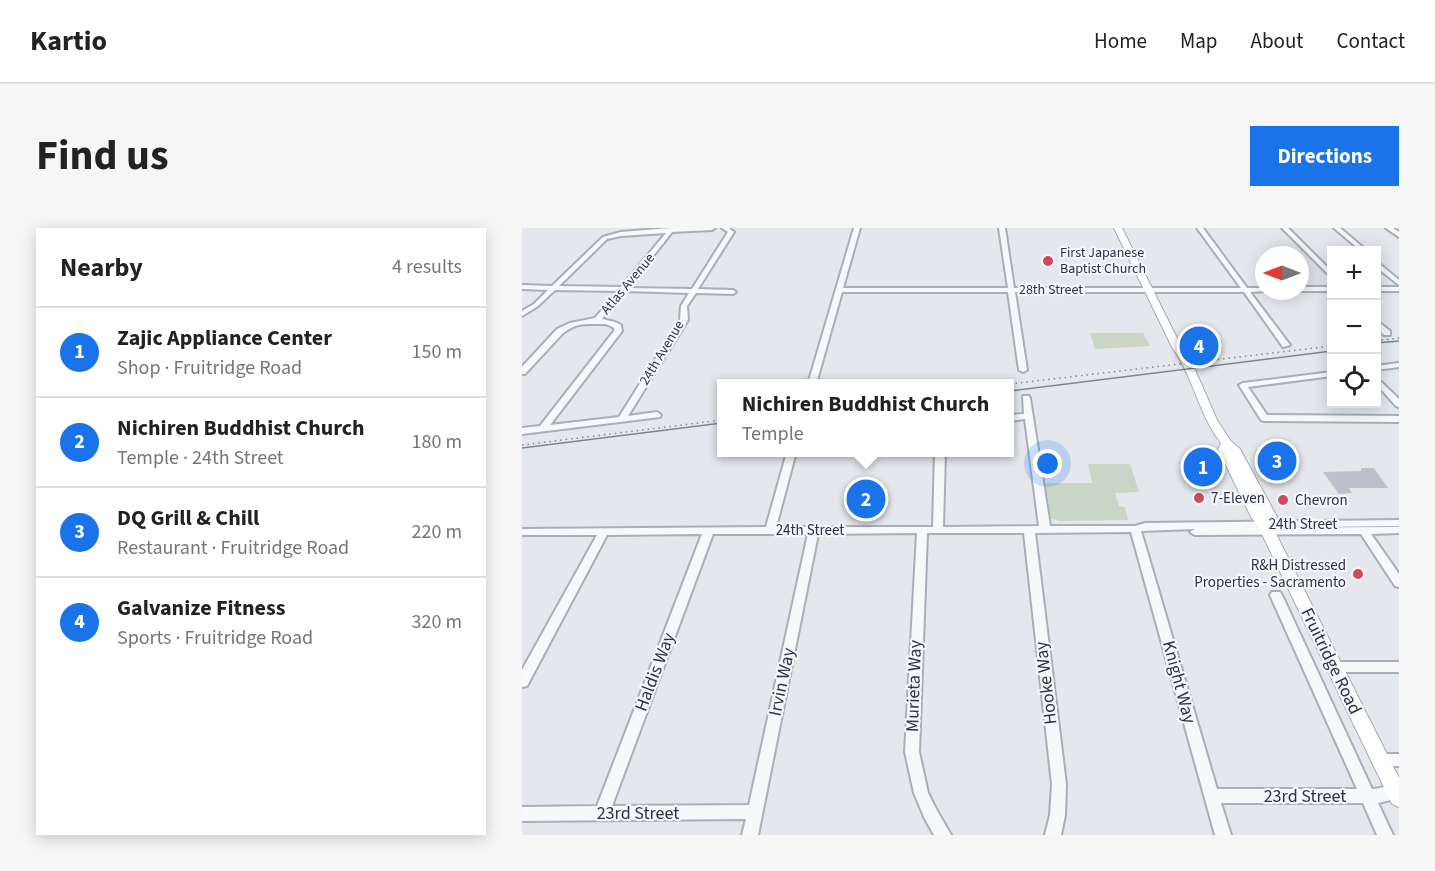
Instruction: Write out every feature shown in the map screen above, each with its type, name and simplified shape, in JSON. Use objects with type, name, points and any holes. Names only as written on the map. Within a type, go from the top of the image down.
[{"type":"main road","name":"Fruitridge Road","points":[[1118,228],[1177,347],[1177,357],[1188,380],[1196,386],[1226,444],[1234,449],[1270,517],[1266,528],[1397,795]]},
{"type":"street","points":[[522,314],[534,308],[605,238],[621,234],[672,229],[712,228]]},
{"type":"street","name":"24th Avenue","points":[[622,419],[684,320],[683,308],[731,232],[725,228]]},
{"type":"street","points":[[813,379],[857,228]]},
{"type":"street","points":[[1002,228],[1023,370]]},
{"type":"street","points":[[1200,228],[1286,345]]},
{"type":"street","points":[[1285,228],[1327,271]]},
{"type":"street","points":[[1337,228],[1358,246]]},
{"type":"street","points":[[1389,228],[1399,236]]},
{"type":"street","name":"Atlas Avenue","points":[[522,372],[563,329],[579,323],[596,322],[672,229]]},
{"type":"street","points":[[1381,267],[1399,283]]},
{"type":"street","points":[[522,287],[733,292]]},
{"type":"street","points":[[1309,290],[1327,289]]},
{"type":"street","points":[[1381,289],[1399,289]]},
{"type":"street","name":"28th Street","points":[[838,290],[1255,290]]},
{"type":"street","points":[[543,428],[618,331],[618,327],[614,324],[596,322]]},
{"type":"street","points":[[1381,326],[1387,333]]},
{"type":"street","points":[[1381,367],[1399,365]]},
{"type":"street","points":[[1327,375],[1243,385],[1264,418],[1399,419]]},
{"type":"street","points":[[1381,384],[1399,404]]},
{"type":"street","points":[[1026,398],[1045,530]]},
{"type":"street","points":[[522,431],[657,415]]},
{"type":"street","points":[[1014,418],[1028,416]]},
{"type":"street","points":[[770,530],[791,457]]},
{"type":"street","points":[[938,530],[940,457]]},
{"type":"street","name":"24th Street","points":[[522,532],[1135,529],[1143,532],[1399,523]]},
{"type":"street","name":"24th Street","points":[[1266,528],[1399,530]]},
{"type":"street","name":"Knight Way","points":[[1135,529],[1223,835]]},
{"type":"street","name":"Haldis Way","points":[[602,813],[709,530]]},
{"type":"street","name":"Irvin Way","points":[[750,835],[814,530]]},
{"type":"street","name":"Murieta Way","points":[[922,530],[912,752],[921,793],[943,835]]},
{"type":"street","name":"Hooke Way","points":[[1029,530],[1054,754],[1058,772],[1058,809],[1053,835]]},
{"type":"street","points":[[522,682],[604,531]]},
{"type":"street","points":[[1364,531],[1399,583]]},
{"type":"street","points":[[1276,595],[1385,835]]},
{"type":"street","points":[[1335,667],[1399,667]]},
{"type":"street","points":[[1380,760],[1399,760]]},
{"type":"street","name":"23rd Street","points":[[1213,796],[1397,795]]},
{"type":"street","name":"23rd Street","points":[[522,814],[754,812]]},
{"type":"green space","points":[[1090,333],[1143,333],[1150,346],[1095,349]]},
{"type":"green space","points":[[1088,464],[1130,464],[1139,492],[1115,493],[1119,506],[1125,507],[1128,520],[1059,521],[1051,518],[1045,483],[1092,483]]},
{"type":"building","points":[[1361,468],[1374,468],[1388,488],[1349,488],[1352,493],[1339,494],[1323,472],[1361,471]]},
{"type":"tram line","points":[[1381,343],[1399,341]]},
{"type":"tram line","points":[[1014,391],[1327,352]]},
{"type":"tram line","points":[[522,448],[717,424]]},
{"type":"railway","points":[[1381,340],[1399,338]]},
{"type":"railway","points":[[1014,384],[1327,347]]},
{"type":"railway","points":[[522,445],[717,421]]},
{"type":"place","name":"First Japanese Baptist Church","points":[[1048,261]]},
{"type":"place","name":"Galvanize Fitness","points":[[1199,346]]},
{"type":"place","name":"DQ Grill & Chill","points":[[1277,461]]},
{"type":"place","name":"Zajic Appliance Center","points":[[1203,467]]},
{"type":"place","name":"7-Eleven","points":[[1199,498]]},
{"type":"place","name":"Nichiren Buddhist Church","points":[[866,499]]},
{"type":"place","name":"Chevron","points":[[1283,500]]},
{"type":"place","name":"R&H Distressed Properties - Sacramento","points":[[1358,574]]}]
